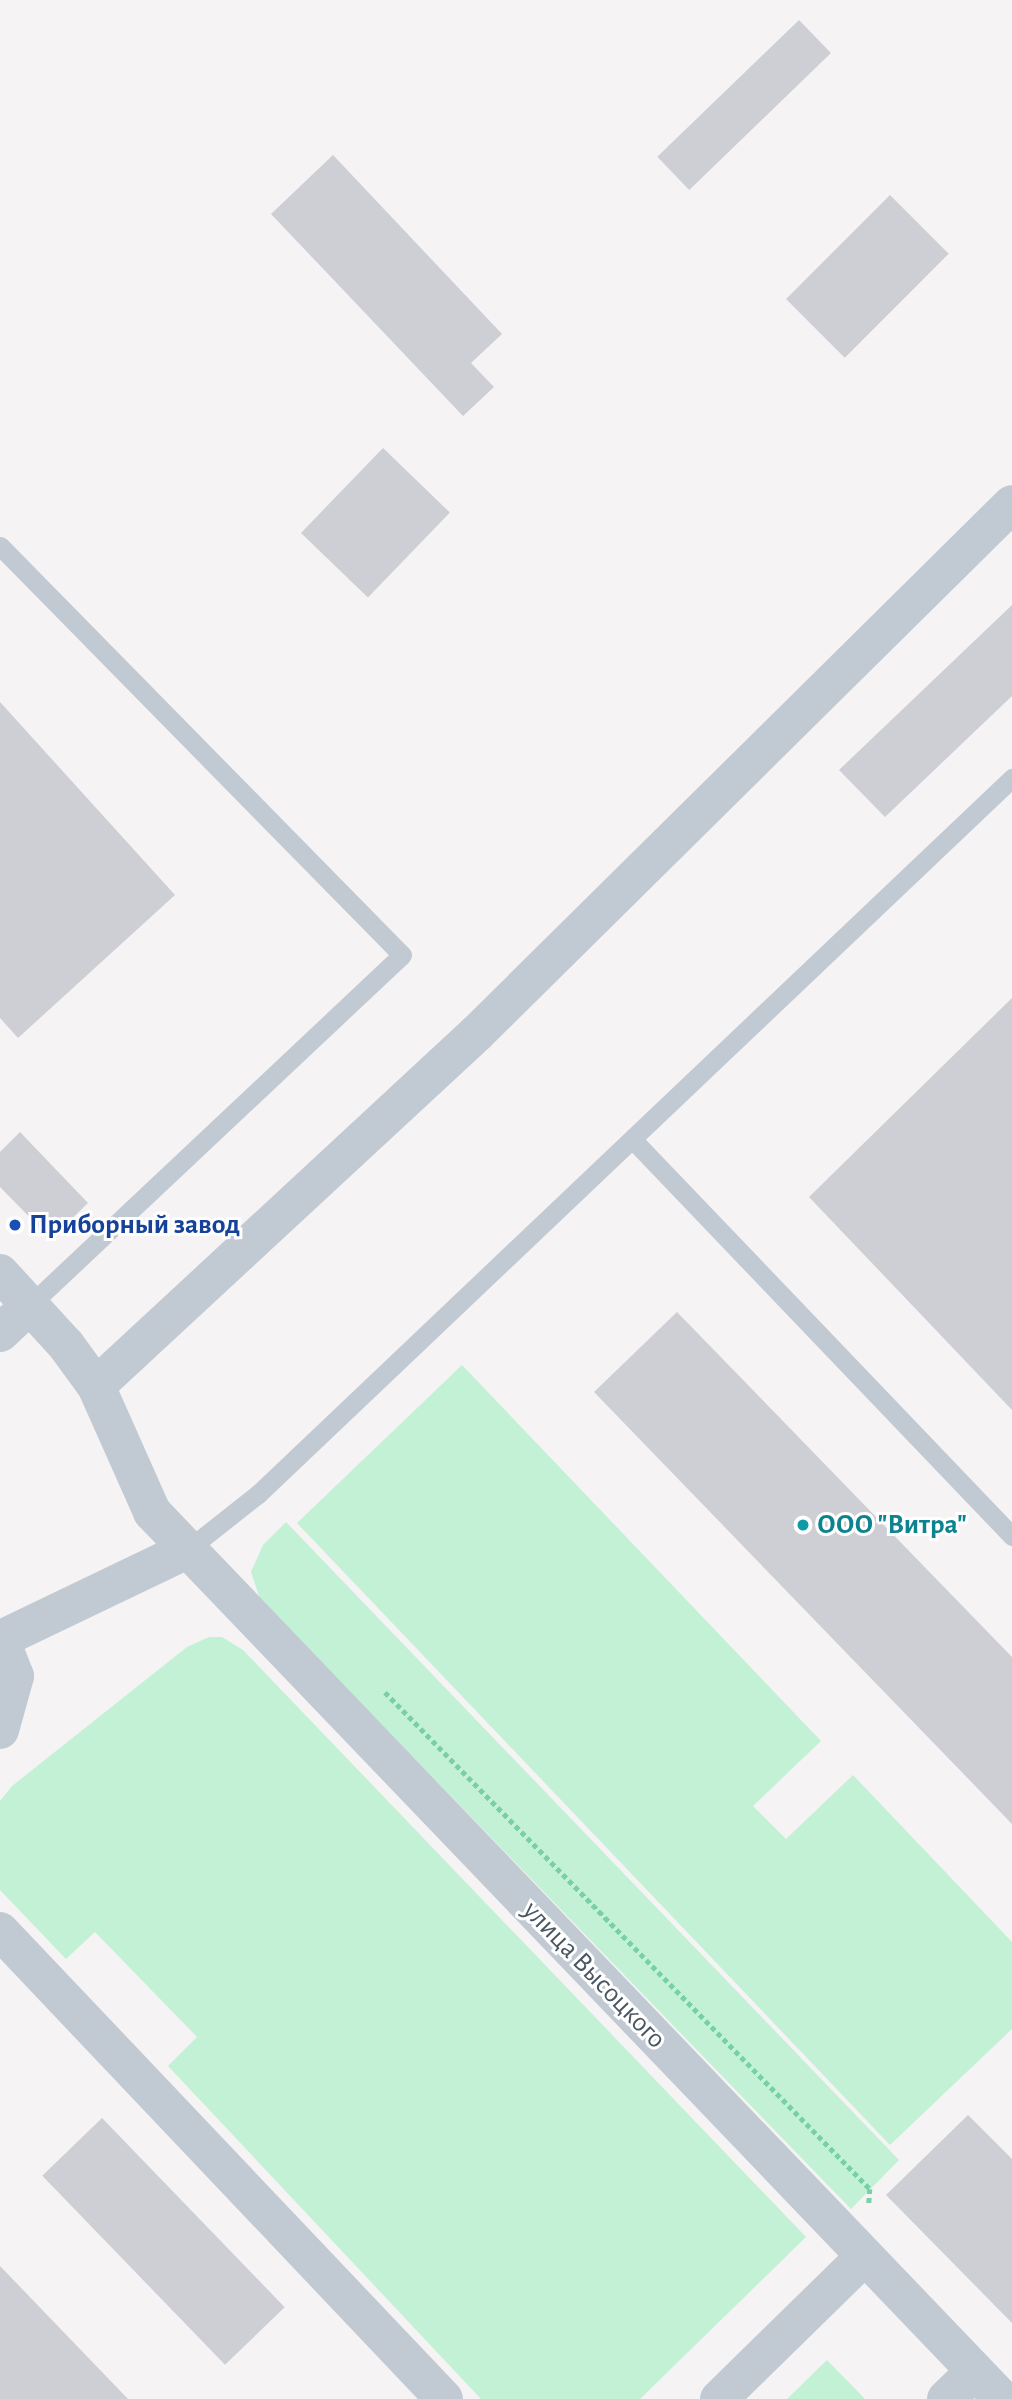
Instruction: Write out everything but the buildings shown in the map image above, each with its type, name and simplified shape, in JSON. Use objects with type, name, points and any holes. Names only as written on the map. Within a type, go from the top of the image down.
[{"type":"street","points":[[96,1386],[477,1033],[1012,504]]},
{"type":"street","points":[[0,1273],[30,1305],[0,1333]]},
{"type":"street","name":"улица Высоцкого","points":[[30,1305],[96,1386],[152,1512],[1002,2399]]},
{"type":"street","points":[[0,1730],[15,1676],[1,1638],[187,1550]]},
{"type":"street","points":[[0,1931],[444,2399]]},
{"type":"street","points":[[719,2399],[865,2256]]},
{"type":"street","points":[[946,2399],[975,2371]]},
{"type":"lane","points":[[0,546],[402,954],[30,1305]]},
{"type":"lane","points":[[187,1550],[258,1493],[634,1141],[1012,778]]},
{"type":"lane","points":[[634,1141],[1012,1536]]},
{"type":"path","points":[[376,1682],[870,2189],[865,2256]]},
{"type":"green space","points":[[462,1365],[821,1741],[753,1806],[786,1839],[853,1775],[1012,1942],[1012,2029],[890,2145],[297,1523]]},
{"type":"green space","points":[[286,1522],[899,2160],[851,2209],[260,1599],[251,1572],[263,1545]]},
{"type":"green space","points":[[209,1637],[222,1637],[243,1650],[806,2237],[640,2399],[481,2399],[168,2066],[197,2037],[95,1932],[66,1959],[0,1890],[0,1801],[12,1786],[187,1647]]},
{"type":"green space","points":[[827,2360],[865,2399],[787,2399]]},
{"type":"place","name":"Приборный завод","points":[[15,1225]]},
{"type":"place","name":"ООО \"Витра\"","points":[[803,1525]]}]
